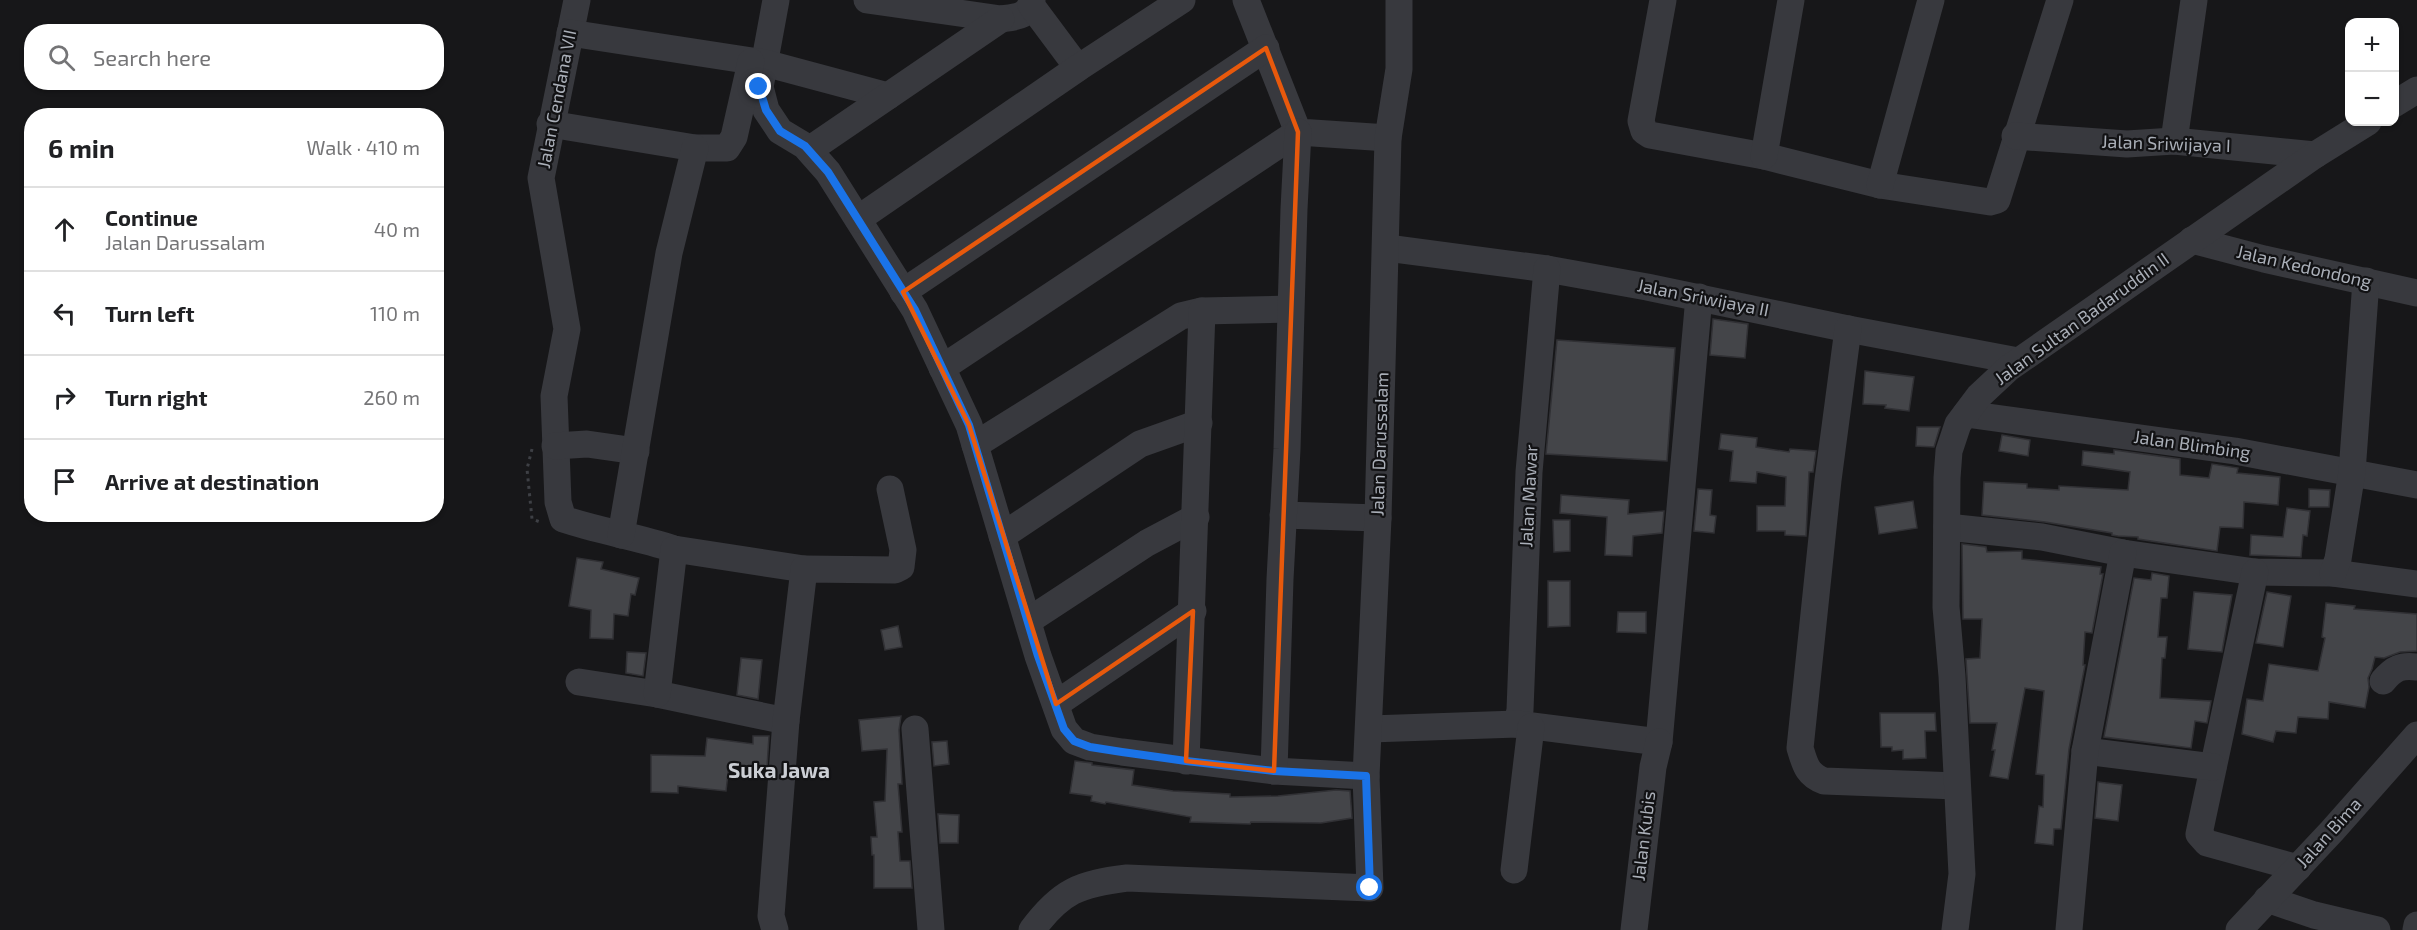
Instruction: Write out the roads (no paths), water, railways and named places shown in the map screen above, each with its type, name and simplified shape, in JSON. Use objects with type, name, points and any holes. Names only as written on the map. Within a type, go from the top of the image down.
[{"type":"street","name":"Jalan Cendana VII","points":[[577,0],[550,124],[541,178],[567,329],[554,396],[558,502],[563,519],[595,530],[621,535]]},
{"type":"street","points":[[550,124],[695,148],[726,148],[734,137],[776,0]]},
{"type":"street","points":[[867,0],[1001,19],[1019,17],[1031,3],[1078,68]]},
{"type":"street","points":[[858,219],[1078,68],[1182,0]]},
{"type":"street","points":[[1246,0],[1298,132],[1274,771]]},
{"type":"street","name":"Jalan Darussalam","points":[[1032,930],[1048,909],[1063,896],[1098,882],[1127,879],[1370,888],[1366,776],[1370,729],[1378,518],[1387,248],[1388,138],[1399,69],[1398,0]]},
{"type":"street","points":[[1663,0],[1641,121],[1644,131],[1650,135],[1764,156],[1880,185],[1990,202],[1997,200],[2001,190],[2015,136],[2060,0]]},
{"type":"street","points":[[1764,156],[1791,0]]},
{"type":"street","points":[[1880,185],[1931,0]]},
{"type":"street","points":[[2174,141],[2194,0]]},
{"type":"street","points":[[808,150],[1001,19]]},
{"type":"street","points":[[570,33],[758,62],[888,96]]},
{"type":"street","points":[[903,292],[1266,48]]},
{"type":"street","points":[[758,62],[759,87],[766,110],[780,131],[808,150],[828,172],[915,310],[969,425],[1028,621],[1064,729],[1074,741],[1090,747],[1186,761],[1274,771],[1366,776]]},
{"type":"street","points":[[2399,101],[2417,90]]},
{"type":"street","name":"Jalan Sultan Badaruddin II","points":[[1954,930],[1962,874],[1952,676],[1946,608],[1947,478],[1949,451],[1958,424],[1979,396],[2018,361],[2316,155],[2362,126]]},
{"type":"street","points":[[942,368],[1298,132],[1388,138]]},
{"type":"street","name":"Jalan Sriwijaya I","points":[[2015,136],[2127,144],[2174,141],[2316,155]]},
{"type":"street","points":[[695,148],[669,253],[621,535],[674,549],[804,569],[895,570],[901,567],[903,550],[890,489]]},
{"type":"street","name":"Jalan Kedondong","points":[[2192,240],[2264,259],[2417,293]]},
{"type":"street","name":"Jalan Sriwijaya II","points":[[1387,248],[1546,269],[2018,361]]},
{"type":"street","name":"Jalan Mawar","points":[[1514,870],[1524,725],[1520,710],[1529,472],[1546,269]]},
{"type":"street","points":[[2333,573],[2352,472],[2366,281]]},
{"type":"street","name":"Jalan Kubis","points":[[1634,930],[1653,767],[1659,742],[1699,297]]},
{"type":"street","points":[[975,445],[1181,316],[1202,311],[1290,309]]},
{"type":"street","points":[[1186,761],[1202,311]]},
{"type":"street","points":[[1848,329],[1828,480],[1800,748],[1806,769],[1814,777],[1824,781],[1957,786]]},
{"type":"street","name":"Jalan Blimbing","points":[[1966,414],[2235,451],[2417,485]]},
{"type":"street","points":[[1002,536],[1140,444],[1198,423]]},
{"type":"street","points":[[555,446],[587,444],[636,451]]},
{"type":"street","points":[[1283,514],[1378,518]]},
{"type":"street","points":[[1028,621],[1147,543],[1196,517]]},
{"type":"street","points":[[1947,527],[2042,537],[2122,553],[2255,572],[2333,573],[2417,584]]},
{"type":"street","points":[[657,694],[674,549]]},
{"type":"street","points":[[2069,930],[2085,751],[2122,553]]},
{"type":"street","points":[[775,930],[771,916],[786,722],[804,569]]},
{"type":"street","points":[[2255,572],[2199,834],[2206,843],[2298,868]]},
{"type":"street","points":[[1056,704],[1193,611]]},
{"type":"street","points":[[2383,681],[2393,669],[2404,666],[2417,667]]},
{"type":"street","points":[[579,682],[657,694],[786,722]]},
{"type":"street","points":[[1370,729],[1524,725],[1659,742]]},
{"type":"street","points":[[915,729],[931,930]]},
{"type":"street","name":"Jalan Bima","points":[[2239,930],[2417,735]]},
{"type":"street","points":[[2085,751],[2213,767]]},
{"type":"street","points":[[2267,899],[2338,926],[2377,930]]},
{"type":"street","points":[[2416,930],[2417,925]]},
{"type":"district","name":"Suka Jawa","points":[[779,771]]}]
